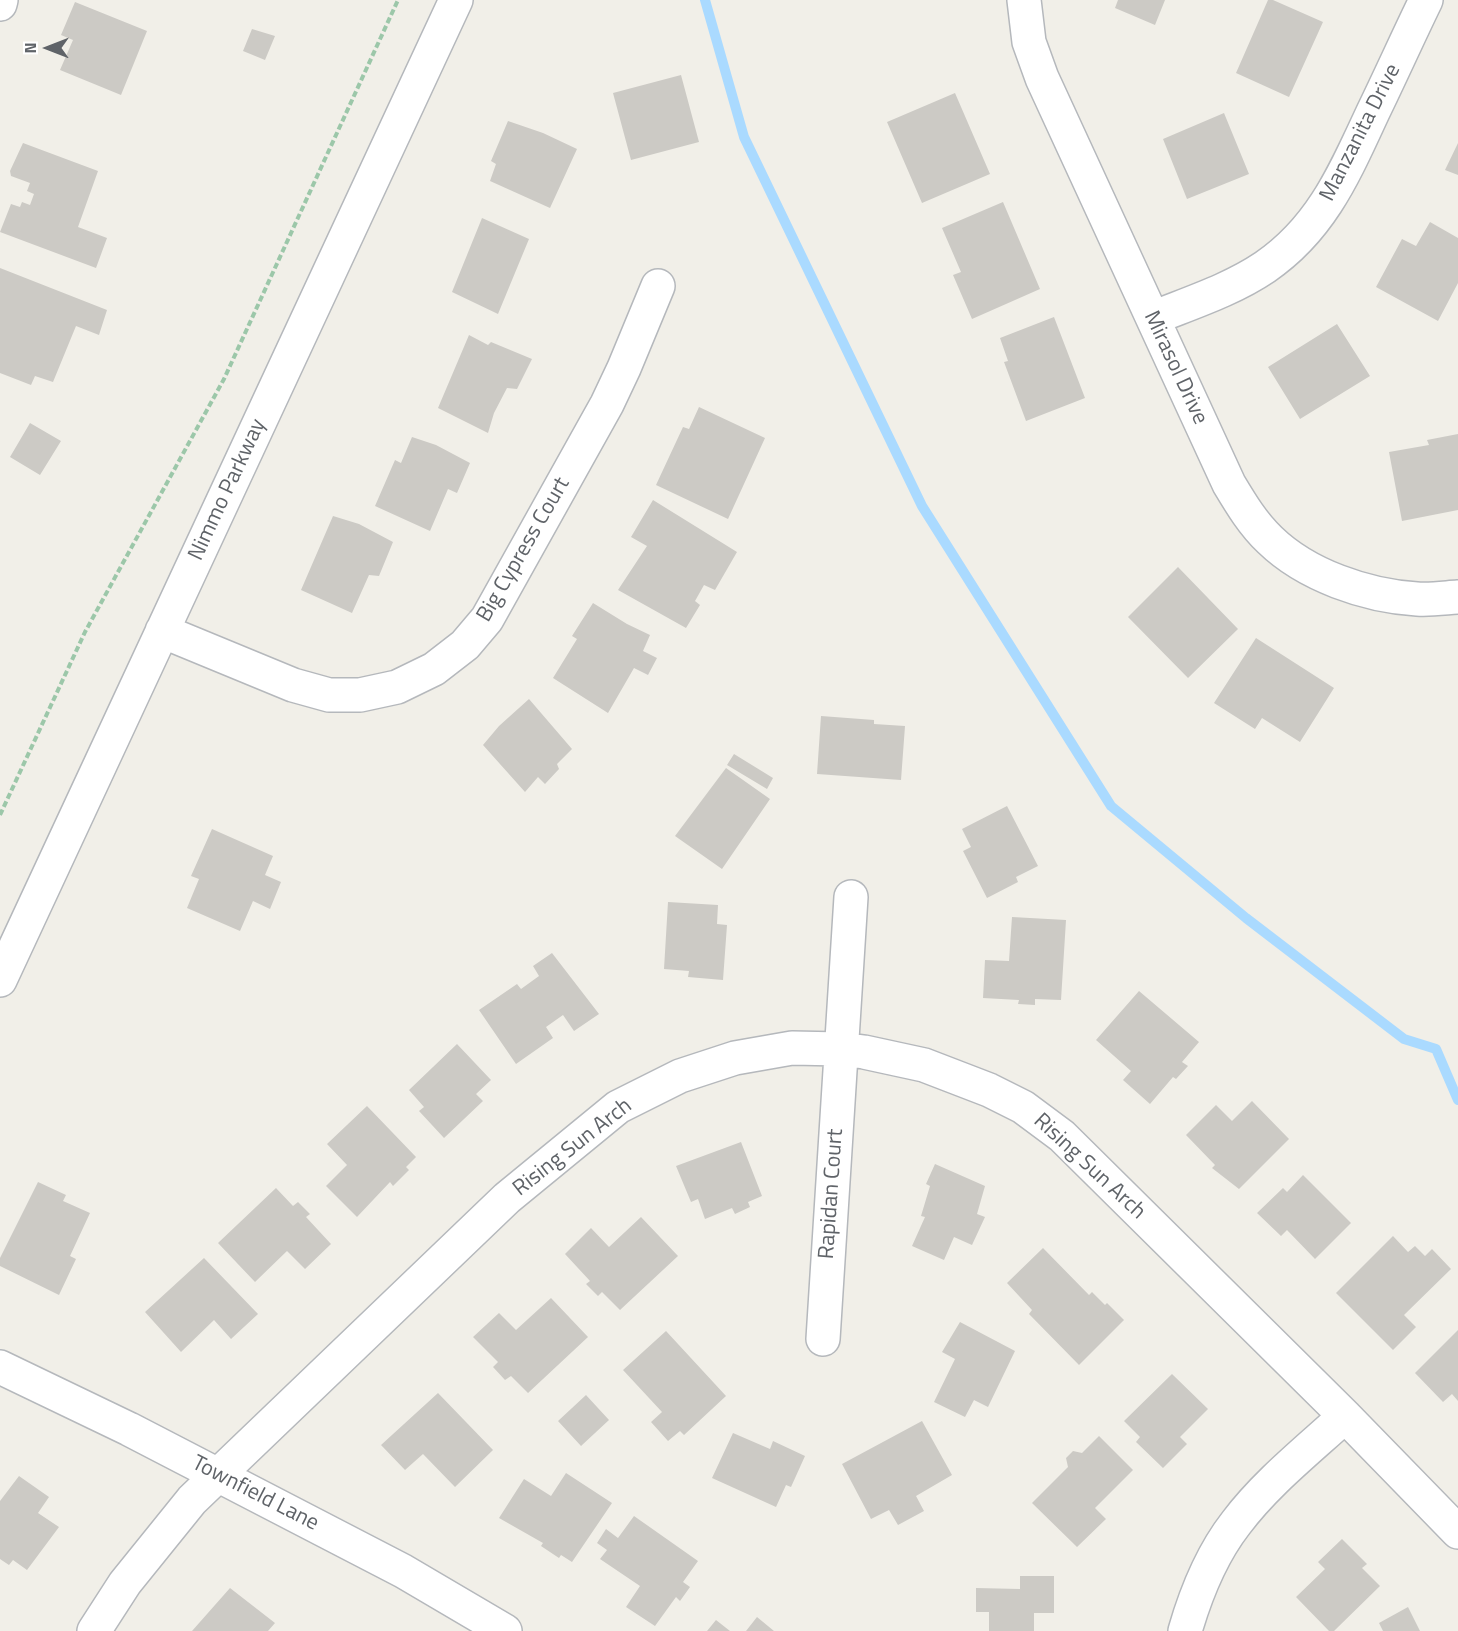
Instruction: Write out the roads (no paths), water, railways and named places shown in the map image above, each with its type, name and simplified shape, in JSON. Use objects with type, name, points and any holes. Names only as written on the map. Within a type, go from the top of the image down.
[{"type":"street","name":"Nimmo Parkway","points":[[0,980],[456,0]]},
{"type":"street","name":"Mirasol Drive","points":[[1024,0],[1029,42],[1042,78],[1229,484],[1248,514],[1270,540],[1302,564],[1338,580],[1377,593],[1417,599],[1458,597]]},
{"type":"street","name":"Manzanita Drive","points":[[1152,318],[1237,283],[1265,267],[1294,244],[1317,218],[1339,184],[1426,0]]},
{"type":"street","name":"Big Cypress Court","points":[[162,631],[293,685],[330,695],[360,695],[397,687],[434,669],[465,645],[487,619],[607,404],[658,286]]},
{"type":"street","name":"Rapidan Court","points":[[823,1339],[851,897]]},
{"type":"street","name":"Rising Sun Arch","points":[[94,1631],[125,1583],[192,1500],[507,1198],[618,1107],[680,1076],[735,1058],[792,1048],[864,1052],[924,1065],[989,1090],[1023,1107],[1062,1136],[1345,1416],[1458,1532]]},
{"type":"street","name":"Townfield Lane","points":[[0,1367],[218,1475],[403,1571],[505,1631]]},
{"type":"street","points":[[1185,1631],[1195,1597],[1215,1554],[1236,1523],[1260,1495],[1345,1416]]},
{"type":"waterway","points":[[705,0],[744,137],[922,506],[1111,806],[1246,918],[1404,1039],[1436,1049],[1458,1100]]}]
